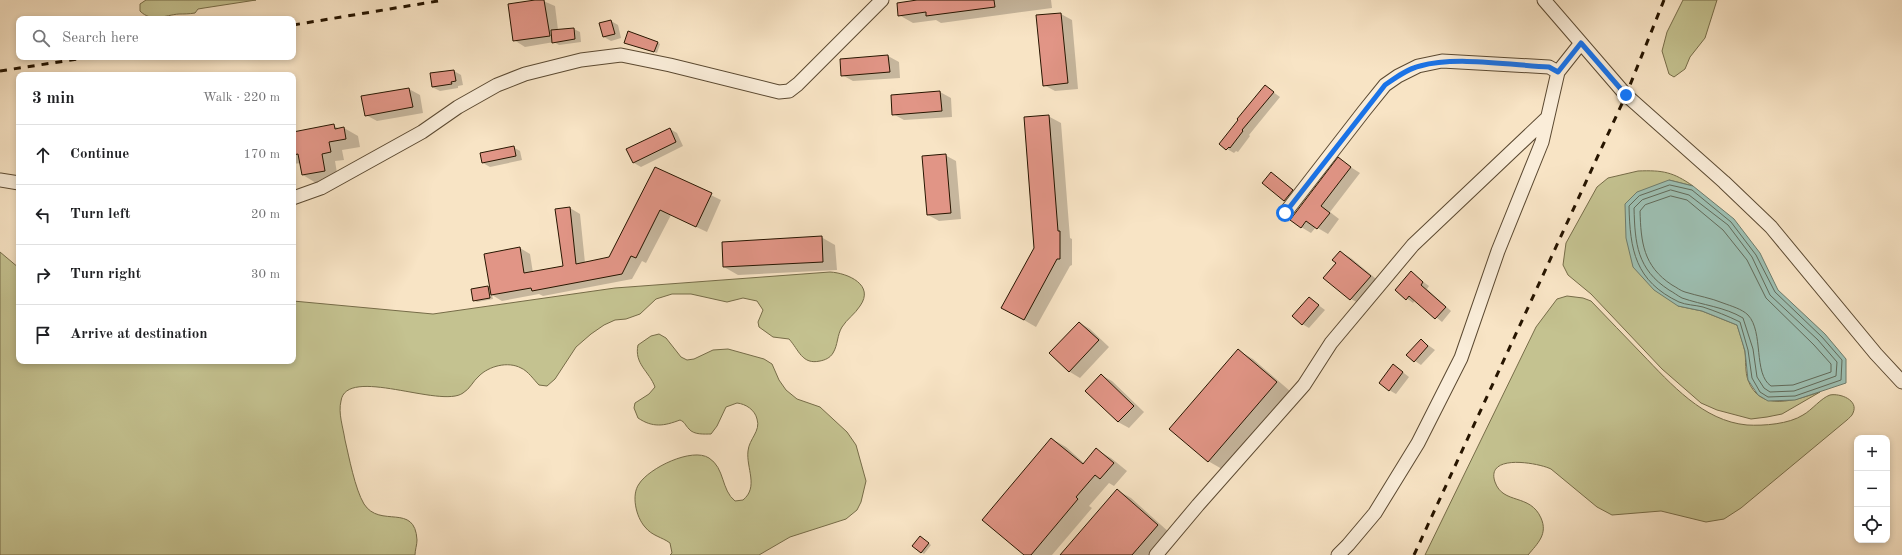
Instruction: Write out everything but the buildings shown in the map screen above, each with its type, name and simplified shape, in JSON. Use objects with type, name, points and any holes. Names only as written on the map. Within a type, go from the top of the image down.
[{"type":"street","points":[[296,197],[328,185],[422,132],[458,107],[497,85],[525,74],[581,60],[621,55],[670,65],[746,85],[779,92],[789,91],[882,0]]},
{"type":"street","points":[[1544,0],[1626,95],[1771,227],[1876,354],[1902,382]]},
{"type":"street","points":[[1338,555],[1375,513],[1418,443],[1461,358],[1498,251],[1542,142],[1558,72],[1581,43]]},
{"type":"street","points":[[1285,213],[1385,85],[1398,76],[1418,66],[1442,61],[1549,67],[1558,72]]},
{"type":"street","points":[[1156,555],[1304,385],[1331,343],[1413,245],[1547,118]]},
{"type":"street","points":[[0,180],[16,183]]},
{"type":"shaded area","points":[[146,0],[256,0],[198,9],[195,13],[166,16],[147,16],[140,11],[140,4]]},
{"type":"shaded area","points":[[1683,0],[1717,0],[1705,38],[1690,57],[1685,69],[1674,77],[1669,74],[1662,51],[1667,32]]},
{"type":"shaded area","points":[[1638,171],[1667,173],[1693,186],[1669,180],[1678,306],[1702,311],[1737,325],[1745,352],[1748,380],[1754,390],[1761,397],[1779,401],[1800,398],[1820,392],[1782,414],[1751,419],[1717,410],[1701,403],[1662,369],[1591,294],[1568,275],[1563,265],[1566,243],[1597,187],[1608,178]]},
{"type":"shaded area","points":[[0,252],[16,265],[16,364],[296,364],[296,301],[433,314],[615,288],[830,272],[851,278],[862,286],[864,292],[864,299],[860,306],[840,330],[833,353],[820,361],[814,362],[805,359],[789,339],[773,337],[759,327],[758,322],[763,310],[757,301],[743,298],[727,302],[691,294],[672,294],[656,299],[640,314],[626,319],[615,320],[604,325],[591,334],[576,347],[555,379],[547,386],[539,385],[524,369],[516,366],[505,365],[493,367],[483,372],[463,393],[452,396],[435,396],[376,387],[359,387],[347,391],[341,401],[340,415],[350,464],[361,498],[364,504],[371,511],[379,515],[404,519],[410,522],[415,529],[417,540],[415,555],[0,555]]},
{"type":"shaded area","points":[[1567,296],[1583,298],[1591,301],[1676,389],[1702,409],[1716,416],[1731,422],[1747,425],[1768,425],[1797,418],[1830,395],[1839,395],[1848,398],[1853,404],[1853,413],[1847,420],[1741,508],[1724,519],[1706,522],[1661,511],[1612,515],[1597,507],[1551,469],[1536,464],[1515,462],[1505,464],[1498,467],[1494,473],[1495,482],[1499,489],[1504,494],[1530,505],[1536,510],[1543,524],[1543,534],[1528,555],[1425,555],[1536,327],[1557,299]]},
{"type":"shaded area","points":[[659,334],[666,338],[681,357],[687,360],[694,359],[713,350],[728,349],[764,359],[772,364],[779,380],[786,390],[797,399],[820,407],[847,432],[856,445],[866,481],[861,502],[857,510],[846,519],[790,537],[759,555],[670,555],[672,553],[670,543],[648,530],[639,518],[635,494],[639,484],[652,472],[671,461],[692,455],[702,455],[709,458],[718,467],[727,491],[735,501],[743,500],[748,495],[750,489],[751,477],[748,451],[758,423],[752,410],[747,406],[737,403],[726,407],[717,426],[711,434],[699,434],[691,431],[680,420],[664,425],[654,425],[638,418],[634,408],[635,403],[649,394],[655,387],[640,362],[637,352],[638,345],[651,336]]},
{"type":"water","points":[[1669,180],[1693,186],[1734,219],[1760,253],[1778,290],[1825,334],[1846,359],[1846,383],[1795,400],[1768,401],[1758,395],[1748,380],[1745,351],[1737,325],[1702,311],[1678,306],[1654,290],[1633,267],[1626,238],[1625,204],[1637,192]]},
{"type":"railway","points":[[296,25],[444,0]]},
{"type":"railway","points":[[1414,555],[1626,95],[1664,0]]},
{"type":"railway","points":[[0,71],[72,60]]},
{"type":"route","points":[[1285,213],[1385,85],[1398,76],[1418,66],[1442,61],[1549,67],[1558,72],[1581,43],[1610,79],[1626,95]]}]
